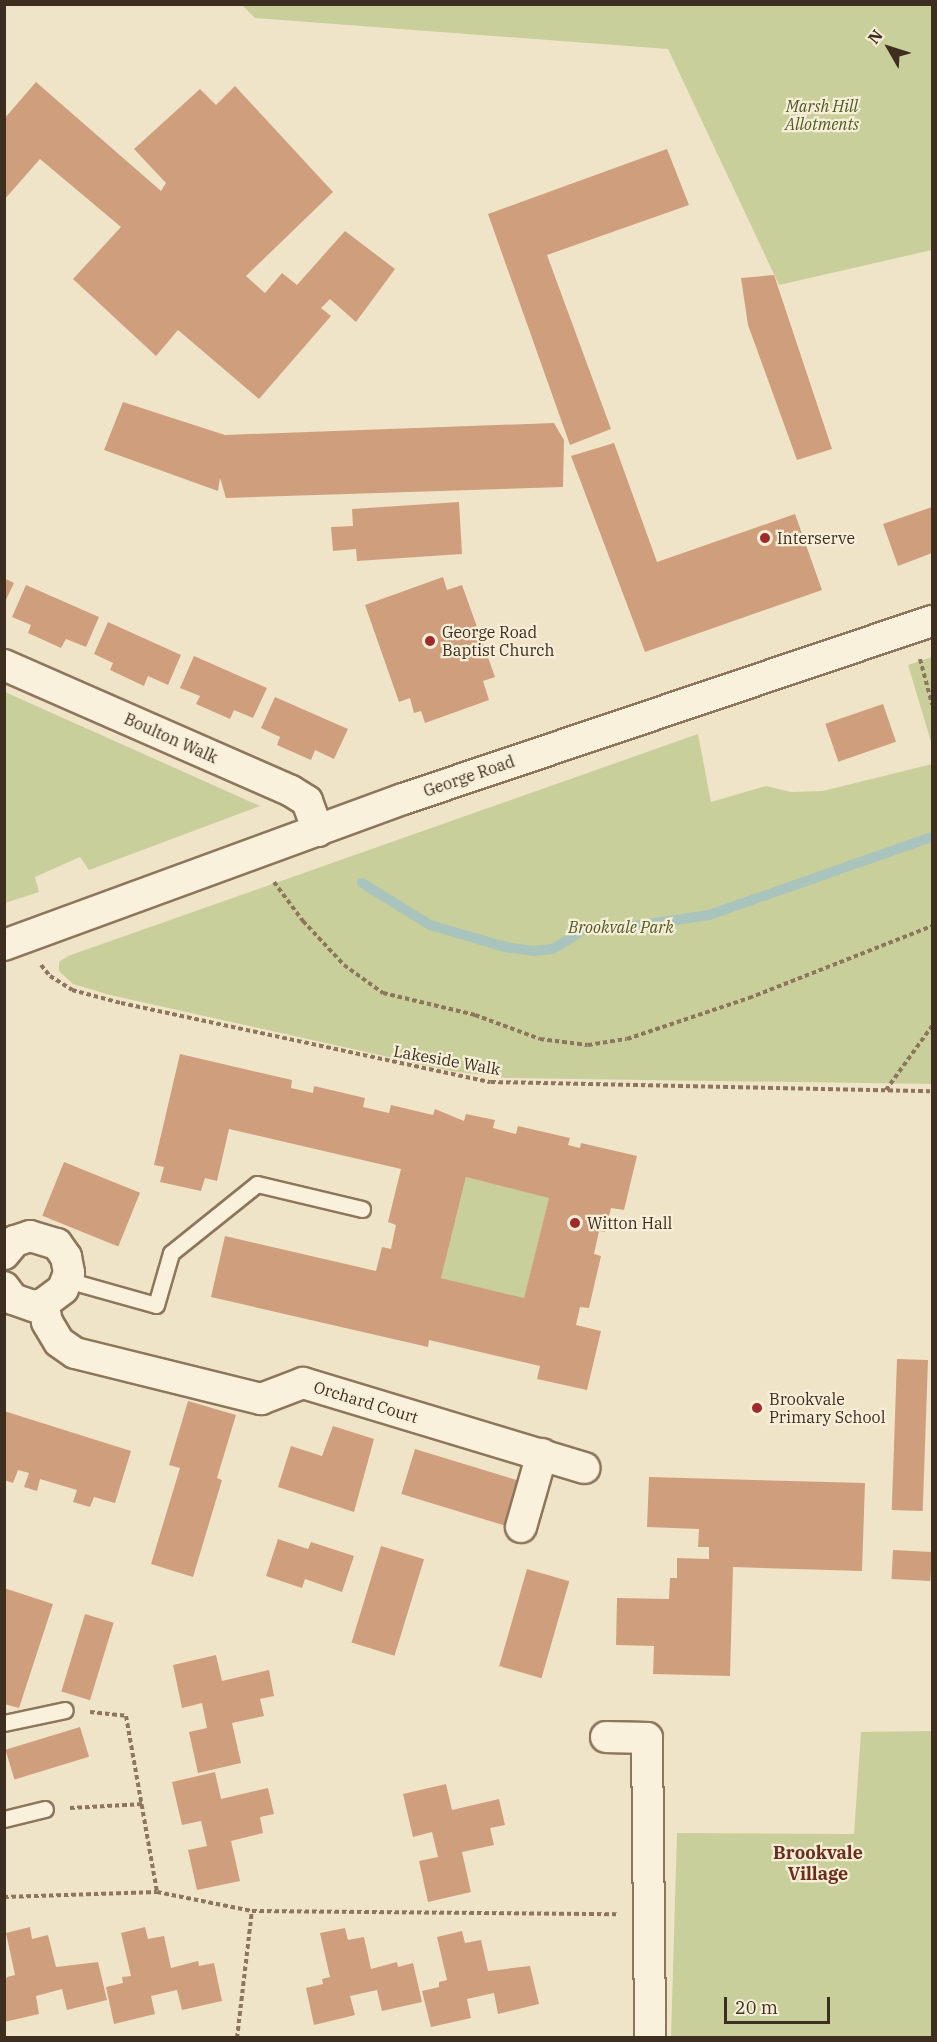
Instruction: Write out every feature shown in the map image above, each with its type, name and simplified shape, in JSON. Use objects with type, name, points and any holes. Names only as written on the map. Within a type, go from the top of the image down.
[{"type":"street","name":"George Road","points":[[10,944],[566,742],[922,625]]},
{"type":"street","name":"Boulton Walk","points":[[4,665],[291,790],[307,801],[318,831]]},
{"type":"street","points":[[4,1254],[15,1241],[30,1236],[57,1244],[66,1257],[67,1280],[63,1289],[43,1305],[33,1306],[14,1299],[4,1287]]},
{"type":"street","name":"Orchard Court","points":[[43,1305],[47,1322],[59,1342],[75,1353],[261,1400],[303,1383],[584,1468]]},
{"type":"street","points":[[521,1527],[542,1454]]},
{"type":"street","points":[[606,1737],[647,1738],[650,2037]]},
{"type":"lane","points":[[67,1280],[156,1305],[171,1253],[257,1185],[363,1209]]},
{"type":"lane","points":[[4,1723],[65,1710]]},
{"type":"lane","points":[[4,1819],[45,1809]]},
{"type":"path","points":[[922,625],[933,704]]},
{"type":"path","points":[[256,855],[303,921],[345,965],[384,993],[475,1015],[540,1039],[588,1045],[627,1039],[749,998],[933,926]]},
{"type":"path","name":"Lakeside Walk","points":[[10,944],[50,976],[72,990],[219,1026],[491,1082],[933,1091]]},
{"type":"path","points":[[886,1090],[933,1026]]},
{"type":"path","points":[[65,1710],[126,1716],[144,1804],[157,1892]]},
{"type":"path","points":[[45,1809],[144,1804]]},
{"type":"path","points":[[4,1897],[157,1892],[252,1911],[647,1915]]},
{"type":"path","points":[[237,2037],[252,1911]]},
{"type":"green space","name":"Marsh Hill Allotments","points":[[242,5],[932,5],[932,250],[779,285],[668,49],[255,18]]},
{"type":"green space","points":[[932,657],[932,745],[908,665]]},
{"type":"green space","points":[[5,692],[260,806],[89,870],[80,857],[35,877],[39,892],[5,903]]},
{"type":"green space","name":"Brookvale Park","points":[[698,734],[711,802],[766,786],[791,792],[823,791],[932,764],[932,1084],[506,1078],[451,1071],[110,995],[73,984],[59,971],[59,962],[68,956]]},
{"type":"green space","points":[[466,1177],[549,1198],[524,1299],[441,1278]]},
{"type":"green space","points":[[932,1731],[932,2037],[671,2037],[677,1833],[854,1834],[861,1732]]},
{"type":"building","points":[[36,82],[161,191],[166,183],[134,149],[200,89],[216,105],[235,86],[333,192],[246,276],[265,293],[282,273],[297,285],[345,231],[395,269],[356,322],[330,299],[321,308],[331,316],[259,399],[178,330],[156,356],[73,279],[121,227],[40,159],[4,200],[4,119]]},
{"type":"building","points":[[667,149],[689,205],[547,255],[611,429],[570,445],[488,214]]},
{"type":"building","points":[[774,275],[832,449],[797,460],[748,325],[741,278]]},
{"type":"building","points":[[123,402],[225,435],[554,423],[564,440],[563,487],[226,498],[220,478],[218,491],[104,450]]},
{"type":"building","name":"Interserve","points":[[614,443],[657,562],[795,514],[822,590],[645,652],[571,456]]},
{"type":"building","points":[[459,502],[462,554],[357,561],[356,549],[333,551],[331,527],[353,526],[352,509]]},
{"type":"building","points":[[932,507],[932,553],[898,566],[883,524]]},
{"type":"building","name":"George Road Baptist Church","points":[[443,577],[447,590],[462,585],[495,677],[483,681],[489,700],[425,723],[421,711],[414,713],[410,698],[399,702],[365,605]]},
{"type":"building","points":[[4,578],[14,583],[4,604]]},
{"type":"building","points":[[26,585],[99,617],[86,647],[66,639],[61,648],[28,633],[31,625],[12,617]]},
{"type":"building","points":[[108,622],[181,655],[168,685],[148,676],[144,686],[110,670],[113,663],[94,654]]},
{"type":"building","points":[[194,656],[267,688],[253,718],[234,710],[230,719],[196,704],[200,696],[180,688]]},
{"type":"building","points":[[275,697],[348,729],[334,759],[315,750],[311,760],[277,745],[280,737],[261,728]]},
{"type":"building","points":[[883,704],[896,742],[838,762],[825,724]]},
{"type":"building","name":"Witton Hall","points":[[180,1054],[292,1080],[291,1088],[313,1093],[314,1086],[365,1098],[363,1107],[389,1113],[391,1105],[433,1115],[435,1109],[464,1121],[466,1114],[495,1120],[493,1128],[516,1134],[518,1126],[570,1138],[568,1145],[580,1148],[581,1143],[637,1156],[624,1210],[611,1208],[605,1232],[599,1231],[594,1254],[601,1256],[589,1308],[580,1307],[576,1325],[601,1331],[587,1390],[537,1379],[540,1366],[429,1340],[428,1347],[211,1297],[225,1236],[376,1271],[382,1247],[391,1249],[396,1225],[388,1222],[401,1169],[229,1129],[217,1181],[205,1178],[201,1191],[160,1182],[164,1167],[154,1165]],"holes":[[[466,1177],[549,1198],[524,1298],[441,1278]]]},
{"type":"building","points":[[64,1162],[140,1193],[118,1246],[42,1216]]},
{"type":"building","points":[[897,1359],[928,1360],[923,1511],[892,1510]]},
{"type":"building","points":[[188,1401],[236,1415],[217,1478],[222,1480],[193,1577],[151,1564],[180,1468],[169,1465]]},
{"type":"building","points":[[4,1411],[131,1451],[115,1503],[94,1497],[90,1507],[73,1502],[77,1490],[40,1479],[37,1491],[24,1487],[29,1473],[18,1470],[13,1483],[4,1480]]},
{"type":"building","points":[[333,1426],[374,1439],[354,1512],[278,1487],[291,1446],[322,1456]]},
{"type":"building","points":[[415,1449],[518,1481],[505,1526],[401,1494]]},
{"type":"building","points":[[649,1477],[865,1483],[862,1571],[733,1567],[730,1676],[653,1674],[654,1646],[616,1645],[617,1598],[669,1599],[670,1578],[677,1578],[677,1558],[709,1559],[709,1547],[698,1547],[699,1529],[647,1527]]},
{"type":"building","points":[[278,1539],[308,1549],[311,1542],[354,1556],[342,1592],[305,1579],[302,1588],[266,1576]]},
{"type":"building","points":[[381,1546],[424,1559],[395,1656],[351,1643]]},
{"type":"building","points":[[893,1550],[932,1552],[930,1581],[891,1579]]},
{"type":"building","points":[[527,1569],[569,1581],[541,1678],[499,1666]]},
{"type":"building","points":[[4,1588],[53,1604],[19,1708],[4,1704]]},
{"type":"building","points":[[85,1614],[114,1623],[90,1700],[61,1691]]},
{"type":"building","points":[[216,1655],[222,1681],[269,1670],[274,1696],[260,1699],[264,1716],[232,1723],[241,1763],[198,1773],[189,1732],[207,1728],[202,1703],[182,1708],[173,1665]]},
{"type":"building","points":[[80,1727],[89,1757],[14,1779],[5,1750]]},
{"type":"building","points":[[215,1772],[221,1799],[268,1788],[274,1814],[260,1817],[263,1833],[231,1841],[240,1881],[197,1890],[188,1850],[207,1846],[201,1821],[182,1825],[172,1782]]},
{"type":"building","points":[[446,1784],[452,1810],[499,1799],[505,1825],[490,1828],[494,1845],[462,1852],[471,1892],[428,1902],[419,1861],[438,1857],[432,1832],[413,1837],[403,1794]]},
{"type":"building","points":[[30,1927],[32,1939],[48,1935],[56,1967],[98,1962],[107,2000],[67,2010],[62,1989],[36,1996],[39,2014],[4,2022],[4,1983],[7,1977],[15,1975],[6,1933]]},
{"type":"building","points":[[145,1927],[148,1939],[164,1936],[171,1968],[198,1961],[199,1966],[214,1963],[222,2001],[182,2010],[177,1990],[151,1996],[155,2014],[114,2024],[106,1987],[123,1983],[122,1977],[131,1976],[121,1933]]},
{"type":"building","points":[[345,1928],[348,1940],[364,1937],[371,1969],[397,1962],[398,1967],[413,1963],[422,2002],[382,2011],[377,1990],[350,1996],[355,2015],[314,2025],[306,1988],[323,1984],[322,1979],[330,1977],[320,1933]]},
{"type":"building","points":[[462,1931],[465,1943],[481,1940],[488,1971],[530,1966],[539,2004],[498,2014],[494,1993],[467,1999],[471,2018],[431,2027],[422,1991],[439,1987],[439,1982],[447,1980],[437,1937]]},
{"type":"waterway","points":[[362,883],[430,925],[505,947],[533,951],[553,949],[587,928],[615,929],[709,915],[932,837]]},
{"type":"place","name":"Interserve","points":[[765,538]]},
{"type":"place","name":"George Road Baptist Church","points":[[430,641]]},
{"type":"place","name":"Witton Hall","points":[[575,1223]]},
{"type":"place","name":"Brookvale Primary School","points":[[757,1408]]},
{"type":"district","name":"Brookvale Village","points":[[818,1864]]}]
